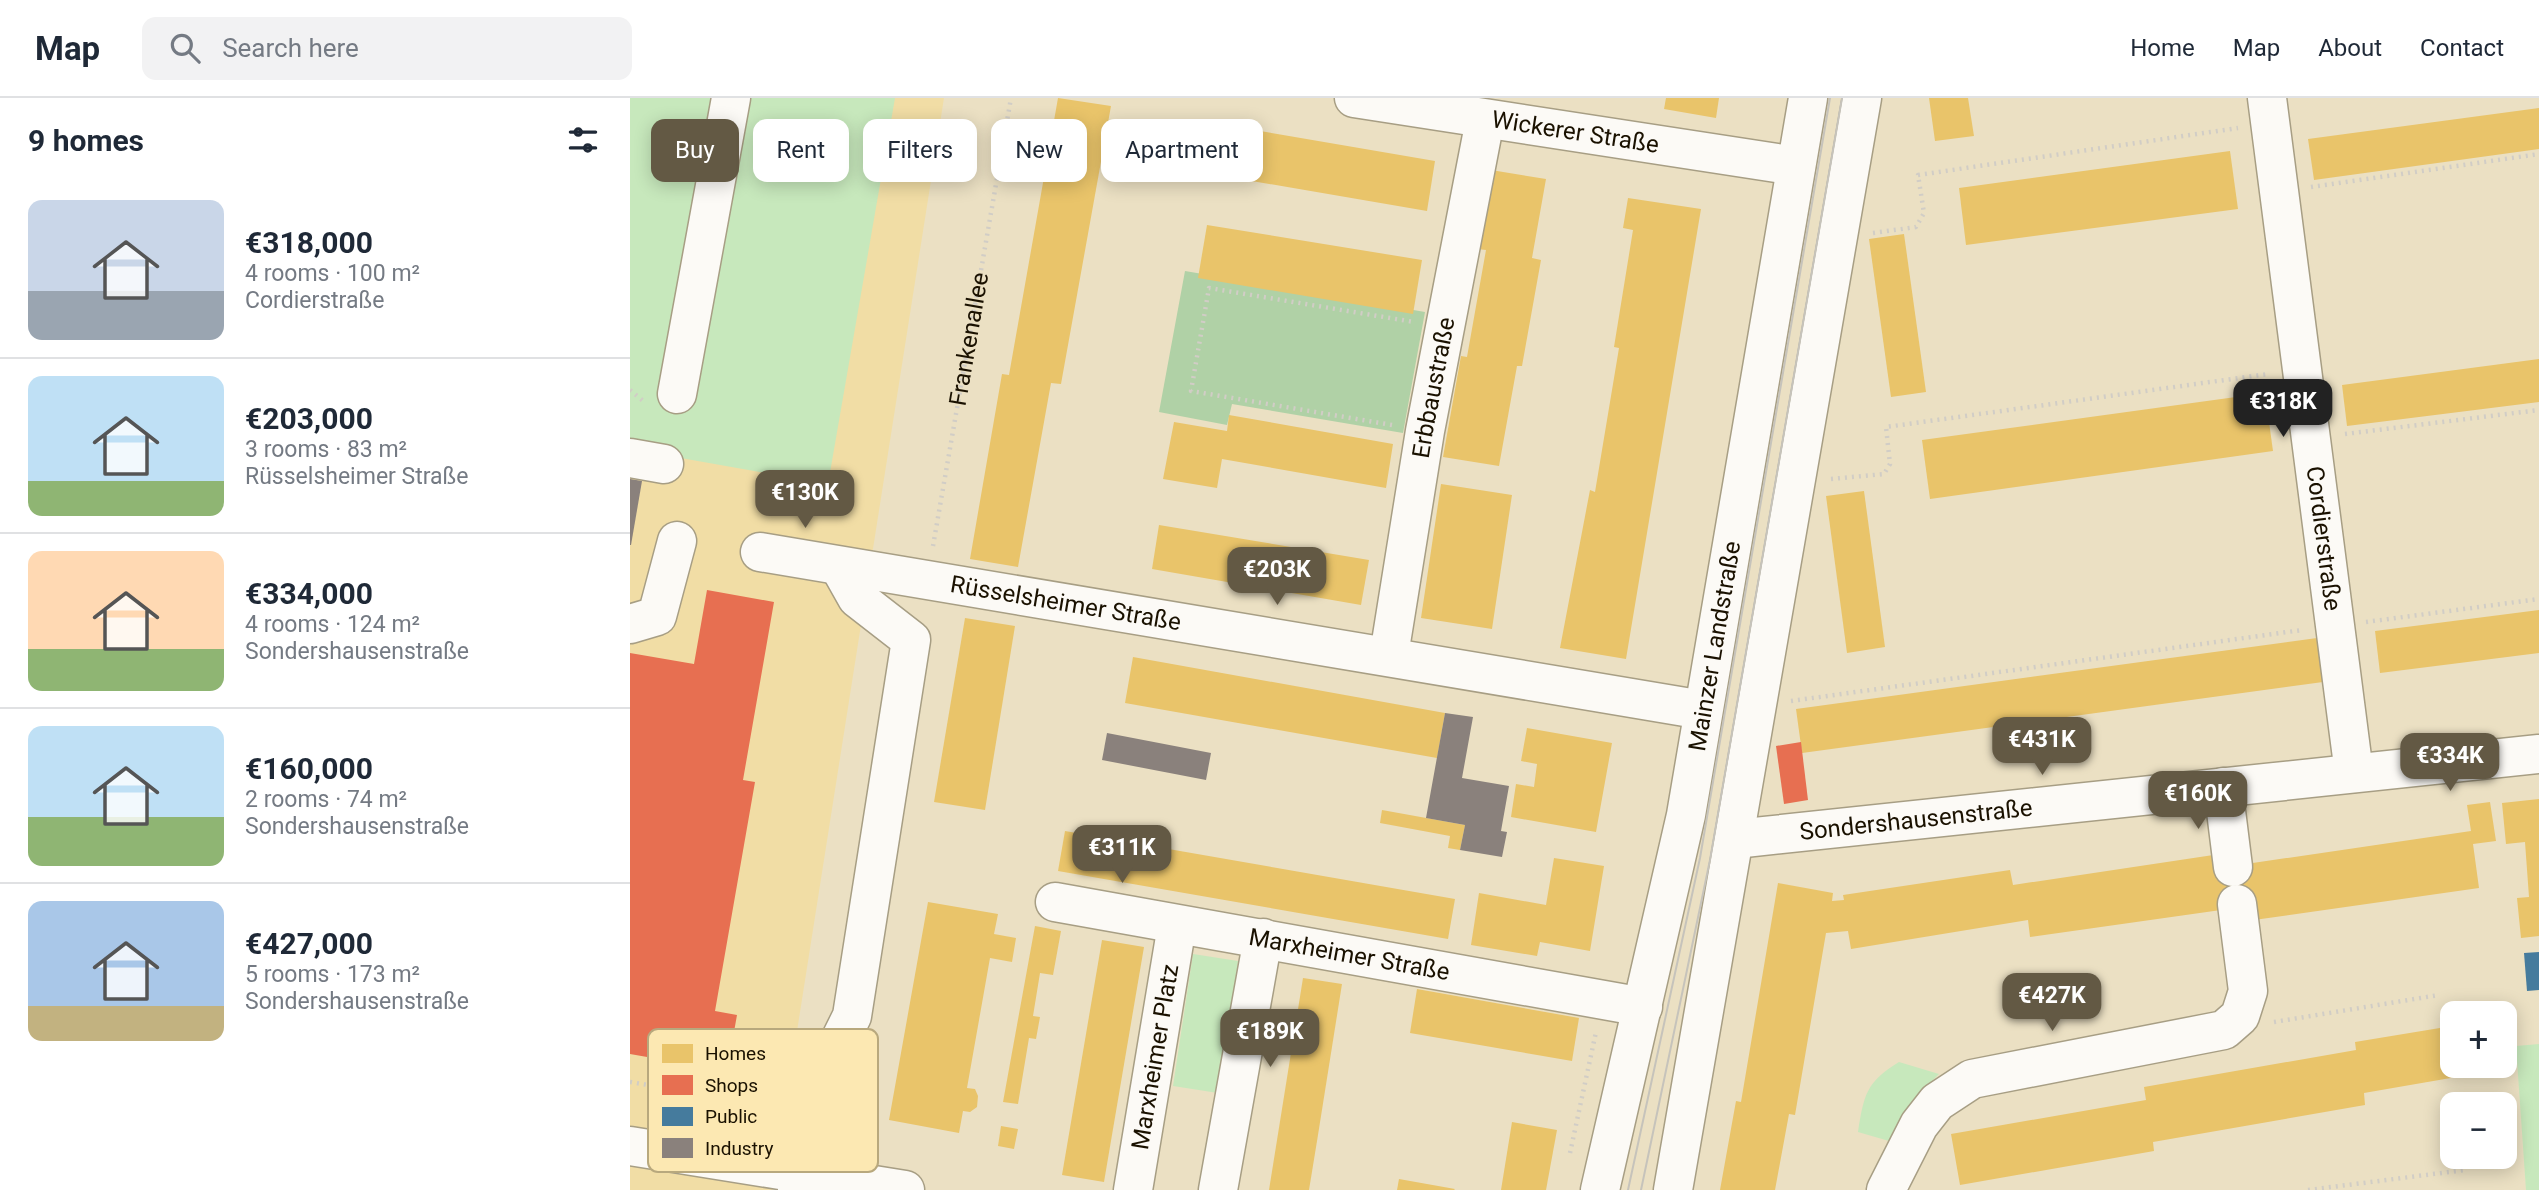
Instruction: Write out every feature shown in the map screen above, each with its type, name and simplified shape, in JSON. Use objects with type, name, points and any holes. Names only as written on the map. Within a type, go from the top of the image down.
[{"type":"street","points":[[677,394],[731,98]]},
{"type":"street","name":"Wickerer Straße","points":[[1353,98],[1796,166]]},
{"type":"street","name":"Mainzer Landstraße","points":[[1600,1186],[1686,815],[1808,98]]},
{"type":"street","points":[[1673,1190],[1862,98]]},
{"type":"street","name":"Cordierstraße","points":[[2268,111],[2313,438],[2354,773]]},
{"type":"street","name":"Erbbaustraße","points":[[1389,656],[1425,431],[1485,120]]},
{"type":"street","points":[[630,624],[657,617],[677,541]]},
{"type":"street","name":"Rüsselsheimer Straße","points":[[760,552],[1703,710]]},
{"type":"street","points":[[839,566],[857,598],[911,640],[852,1016],[846,1029]]},
{"type":"street","name":"Sondershausenstraße","points":[[1735,839],[2539,754]]},
{"type":"street","points":[[2223,787],[2233,867]]},
{"type":"street","name":"Marxheimer Straße","points":[[1055,902],[1643,1007]]},
{"type":"street","points":[[1886,1190],[1919,1125],[1937,1101],[1972,1079],[2224,1030],[2240,1016],[2248,991],[2237,904]]},
{"type":"street","name":"Marxheimer Platz","points":[[1133,1190],[1178,925]]},
{"type":"street","points":[[1219,1190],[1263,938]]},
{"type":"street","points":[[630,1146],[648,1150]]},
{"type":"street","points":[[751,1172],[798,1182],[905,1190]]},
{"type":"path","name":"Frankenallee","points":[[926,581],[1011,98]]},
{"type":"path","points":[[1864,234],[1916,227],[1924,213],[1918,175],[2268,111]]},
{"type":"path","points":[[2278,192],[2539,154]]},
{"type":"path","points":[[1425,431],[1191,391],[1209,288],[1446,327]]},
{"type":"path","points":[[1823,480],[1884,474],[1890,464],[1886,427],[2304,369]]},
{"type":"path","points":[[2313,438],[2539,410]]},
{"type":"path","points":[[1759,696],[1790,701],[2539,599]]},
{"type":"path","points":[[2224,1030],[2439,995]]},
{"type":"path","points":[[1568,1163],[1602,1000]]},
{"type":"path","points":[[630,1082],[648,1085]]},
{"type":"path","points":[[2308,1190],[2465,1170]]},
{"type":"shaded area","points":[[630,98],[944,98],[941,119],[863,119],[863,182],[931,182],[797,1029],[648,1029],[648,1172],[775,1172],[772,1190],[630,1190]]},
{"type":"green space","points":[[630,98],[895,98],[891,119],[863,119],[863,182],[880,182],[828,484],[630,449]]},
{"type":"green space","points":[[1185,271],[1425,312],[1403,433],[1232,404],[1227,425],[1159,412]]},
{"type":"green space","points":[[1193,954],[1238,961],[1218,1093],[1173,1086]]},
{"type":"green space","points":[[2539,1044],[2539,1190],[2526,1190],[2517,1046]]},
{"type":"green space","points":[[1899,1062],[1939,1074],[1915,1098],[1889,1141],[1858,1132],[1868,1091],[1880,1076]]},
{"type":"building: Homes","points":[[1058,98],[1111,106],[1109,119],[1101,119],[1101,162],[1061,384],[1051,383],[1018,567],[970,559],[1002,374],[1009,375],[1043,182],[1087,182],[1087,119],[1054,119]]},
{"type":"building: Homes","points":[[1666,98],[1719,98],[1716,118],[1664,109]]},
{"type":"building: Homes","points":[[1929,98],[1968,98],[1974,136],[1935,141]]},
{"type":"building: Homes","points":[[2539,108],[2539,149],[2314,180],[2308,139]]},
{"type":"building: Homes","points":[[1263,132],[1435,161],[1427,211],[1258,182],[1263,182]]},
{"type":"building: Homes","points":[[2230,151],[2238,209],[1966,245],[1959,188]]},
{"type":"building: Homes","points":[[1491,170],[1546,179],[1532,258],[1541,260],[1522,366],[1517,366],[1499,466],[1443,457],[1461,356],[1467,357],[1486,250],[1477,249]]},
{"type":"building: Homes","points":[[1628,198],[1701,209],[1626,659],[1560,648],[1590,490],[1595,492],[1619,348],[1614,347],[1633,230],[1623,228]]},
{"type":"building: Homes","points":[[1207,225],[1422,260],[1413,314],[1198,278]]},
{"type":"building: Homes","points":[[1904,234],[1926,392],[1891,397],[1869,239]]},
{"type":"building: Homes","points":[[2539,359],[2539,402],[2347,426],[2342,385]]},
{"type":"building: Homes","points":[[2265,393],[2273,451],[1930,499],[1922,440]]},
{"type":"building: Homes","points":[[1229,415],[1393,444],[1386,488],[1222,459],[1217,488],[1163,479],[1174,422],[1227,431]]},
{"type":"building: Homes","points":[[1441,484],[1512,495],[1492,629],[1421,618]]},
{"type":"building: Homes","points":[[1864,491],[1885,647],[1847,653],[1826,496]]},
{"type":"building: Homes","points":[[1159,525],[1369,560],[1361,605],[1152,569]]},
{"type":"building: Homes","points":[[2539,610],[2539,653],[2380,673],[2375,631]]},
{"type":"building: Homes","points":[[965,618],[1015,626],[985,810],[934,802]]},
{"type":"building: Homes","points":[[2317,638],[2323,682],[1802,753],[1796,709]]},
{"type":"building: Homes","points":[[1133,657],[1445,713],[1437,758],[1125,703]]},
{"type":"building: Homes","points":[[1527,728],[1612,743],[1596,832],[1511,817],[1516,784],[1534,787],[1537,764],[1521,761]]},
{"type":"building: Homes","points":[[2539,799],[2539,936],[2521,938],[2517,898],[2529,897],[2525,842],[2506,844],[2502,803]]},
{"type":"building: Homes","points":[[2490,802],[2496,841],[2473,844],[2479,888],[2254,920],[2228,909],[2030,937],[2028,920],[1851,949],[1848,931],[1826,933],[1795,1115],[1789,1114],[1775,1190],[1720,1190],[1736,1101],[1741,1102],[1778,883],[1833,893],[1832,901],[1844,900],[1843,895],[2010,870],[2013,885],[2220,854],[2246,864],[2471,831],[2467,805]]},
{"type":"building: Homes","points":[[1382,810],[1465,825],[1460,850],[1448,848],[1450,836],[1380,823]]},
{"type":"building: Homes","points":[[1065,831],[1455,899],[1448,939],[1058,871]]},
{"type":"building: Homes","points":[[1554,858],[1604,866],[1590,951],[1540,942],[1537,956],[1471,945],[1479,893],[1546,905]]},
{"type":"building: Homes","points":[[928,902],[998,914],[994,934],[1016,938],[1012,962],[990,958],[967,1088],[975,1089],[978,1096],[977,1107],[970,1112],[963,1111],[959,1133],[889,1120]]},
{"type":"building: Homes","points":[[1035,926],[1061,931],[1053,975],[1040,973],[1033,1016],[1040,1017],[1036,1039],[1029,1038],[1018,1104],[1003,1102]]},
{"type":"building: Homes","points":[[1102,940],[1144,947],[1104,1182],[1062,1175]]},
{"type":"building: Homes","points":[[1303,978],[1342,984],[1318,1135],[1309,1190],[1269,1190]]},
{"type":"building: Homes","points":[[1417,989],[1579,1018],[1572,1061],[1410,1033]]},
{"type":"building: Homes","points":[[2440,1028],[2440,1078],[2451,1078],[2364,1093],[2365,1105],[2153,1142],[2154,1151],[1960,1185],[1951,1134],[2146,1100],[2144,1087],[2356,1050],[2355,1042]]},
{"type":"building: Homes","points":[[1512,1122],[1557,1130],[1546,1190],[1501,1190]]},
{"type":"building: Homes","points":[[1001,1126],[1018,1129],[1014,1149],[998,1146]]},
{"type":"building: Homes","points":[[1399,1179],[1455,1189],[1397,1190]]},
{"type":"building: Shops","points":[[707,590],[774,602],[743,780],[755,782],[715,1011],[737,1015],[734,1029],[648,1029],[648,1057],[630,1054],[630,653],[694,664]]},
{"type":"building: Shops","points":[[1801,742],[1808,800],[1784,804],[1776,746]]},
{"type":"building: Public","points":[[2539,952],[2539,990],[2527,991],[2524,953]]},
{"type":"building: Industry","points":[[630,479],[642,481],[631,545],[630,545]]},
{"type":"building: Industry","points":[[1445,713],[1473,717],[1462,778],[1509,786],[1501,831],[1507,832],[1502,857],[1460,850],[1465,825],[1426,818]]},
{"type":"building: Industry","points":[[1107,733],[1211,753],[1206,780],[1102,760]]},
{"type":"tram line","points":[[1628,1190],[1700,858],[1830,98]]},
{"type":"tram line","points":[[1641,1190],[1710,860],[1842,98]]}]
